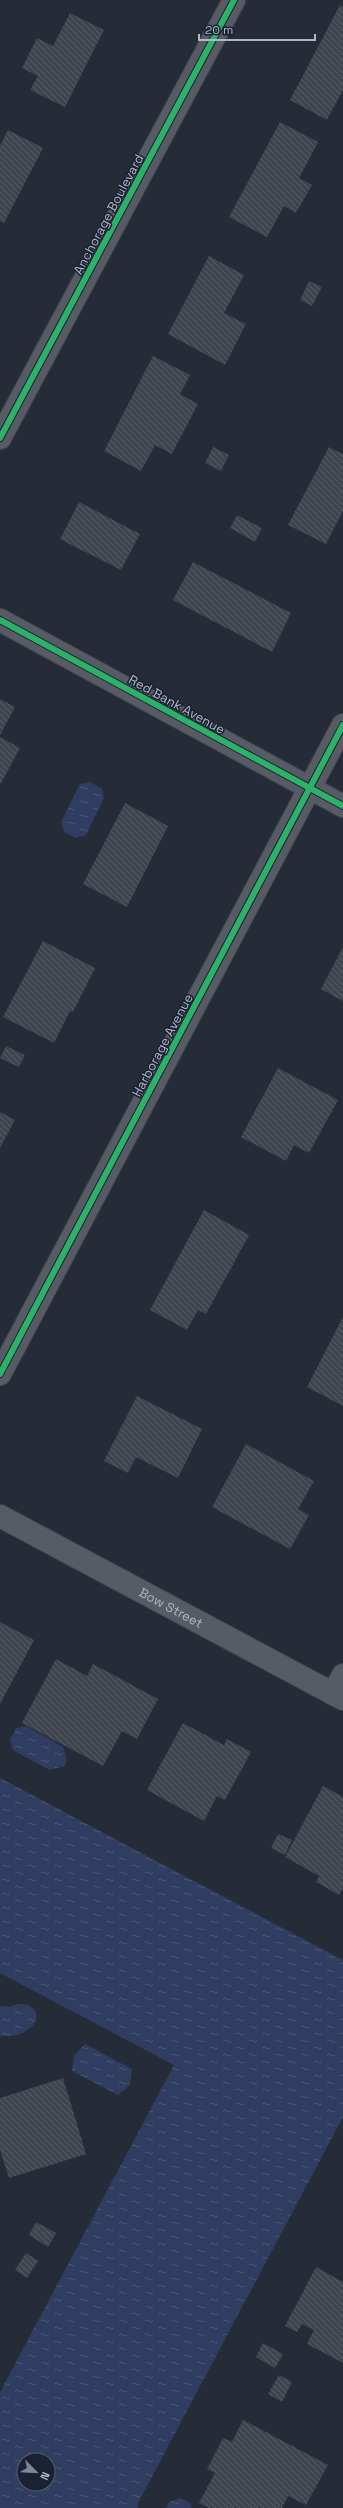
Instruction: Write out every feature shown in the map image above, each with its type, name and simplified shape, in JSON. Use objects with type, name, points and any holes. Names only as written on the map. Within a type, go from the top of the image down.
[{"type":"street","name":"Anchorage Boulevard","points":[[0,438],[234,0]]},
{"type":"street","name":"Red Bank Avenue","points":[[0,620],[309,789],[343,806]]},
{"type":"street","name":"Harborage Avenue","points":[[0,1374],[343,725]]},
{"type":"street","name":"Bow Street","points":[[0,1516],[340,1689]]},
{"type":"water","points":[[90,782],[102,789],[104,798],[86,835],[76,838],[64,832],[61,822],[80,784]]},
{"type":"water","points":[[26,1726],[63,1747],[67,1760],[65,1766],[50,1770],[13,1750],[10,1740],[16,1728]]},
{"type":"water","points":[[0,1778],[343,1960],[343,2117],[138,2503],[138,2508],[0,2508],[0,2392],[174,2065],[0,1973]]},
{"type":"water","points":[[18,2004],[28,2005],[34,2009],[36,2015],[35,2021],[31,2027],[23,2033],[13,2036],[0,2036],[0,2006],[9,2007]]},
{"type":"water","points":[[85,2044],[132,2069],[130,2085],[118,2095],[72,2071],[74,2056]]},
{"type":"water","points":[[180,2498],[190,2503],[192,2508],[166,2508],[169,2502]]},
{"type":"building","points":[[340,5],[343,7],[343,90],[327,120],[290,100]]},
{"type":"building","points":[[70,13],[104,30],[65,107],[30,90],[38,76],[22,68],[37,38],[53,46]]},
{"type":"building","points":[[280,122],[318,142],[299,178],[312,185],[296,213],[284,206],[267,237],[229,217]]},
{"type":"building","points":[[8,130],[43,148],[4,223],[0,221],[0,146]]},
{"type":"building","points":[[209,256],[244,275],[224,313],[246,324],[225,365],[168,334]]},
{"type":"building","points":[[309,281],[322,287],[312,306],[300,300]]},
{"type":"building","points":[[153,356],[190,375],[180,394],[198,404],[172,454],[155,445],[141,471],[104,451]]},
{"type":"building","points":[[213,447],[229,455],[221,471],[205,463]]},
{"type":"building","points":[[329,447],[343,454],[343,511],[326,544],[288,525]]},
{"type":"building","points":[[79,502],[140,534],[121,570],[60,539]]},
{"type":"building","points":[[237,515],[262,528],[255,542],[230,528]]},
{"type":"building","points":[[193,562],[291,613],[272,652],[173,600]]},
{"type":"building","points":[[0,699],[15,707],[0,735]]},
{"type":"building","points":[[0,737],[20,748],[0,785]]},
{"type":"building","points":[[125,803],[168,826],[127,907],[83,884]]},
{"type":"building","points":[[43,941],[95,968],[73,1012],[70,1011],[54,1043],[3,1017]]},
{"type":"building","points":[[343,947],[343,1001],[321,989]]},
{"type":"building","points":[[6,1046],[25,1055],[19,1067],[0,1058]]},
{"type":"building","points":[[278,1068],[338,1100],[309,1153],[294,1145],[286,1161],[241,1137]]},
{"type":"building","points":[[0,1112],[15,1120],[0,1148]]},
{"type":"building","points":[[204,1210],[249,1235],[206,1314],[198,1310],[187,1330],[150,1310]]},
{"type":"building","points":[[343,1317],[343,1406],[307,1387]]},
{"type":"building","points":[[137,1396],[202,1429],[178,1478],[136,1457],[128,1473],[104,1461]]},
{"type":"building","points":[[246,1444],[314,1481],[298,1509],[309,1515],[290,1549],[212,1507]]},
{"type":"building","points":[[0,1622],[34,1640],[0,1704]]},
{"type":"building","points":[[56,1659],[87,1676],[93,1664],[158,1699],[137,1739],[122,1731],[103,1766],[22,1723]]},
{"type":"building","points":[[183,1723],[224,1745],[227,1739],[251,1752],[225,1800],[217,1796],[204,1821],[147,1790]]},
{"type":"building","points":[[323,1786],[343,1797],[343,1888],[339,1895],[316,1882],[319,1876],[285,1857]]},
{"type":"building","points":[[278,1834],[292,1840],[285,1855],[271,1848]]},
{"type":"building","points":[[63,2078],[86,2154],[9,2178],[0,2150],[0,2098]]},
{"type":"building","points":[[36,2222],[56,2233],[48,2247],[29,2235]]},
{"type":"building","points":[[26,2253],[38,2261],[27,2278],[15,2270]]},
{"type":"building","points":[[316,2267],[343,2282],[343,2363],[307,2344],[314,2330],[302,2324],[297,2332],[285,2326]]},
{"type":"building","points":[[263,2343],[283,2354],[275,2368],[256,2357]]},
{"type":"building","points":[[279,2375],[292,2382],[282,2402],[268,2394]]},
{"type":"building","points":[[243,2420],[328,2465],[306,2505],[288,2496],[282,2508],[209,2508],[199,2503],[215,2473],[207,2469],[223,2438],[232,2442]]},
{"type":"cycle path","points":[[0,438],[234,0]]},
{"type":"cycle path","points":[[0,620],[343,806]]},
{"type":"cycle path","points":[[0,1374],[343,725]]}]
